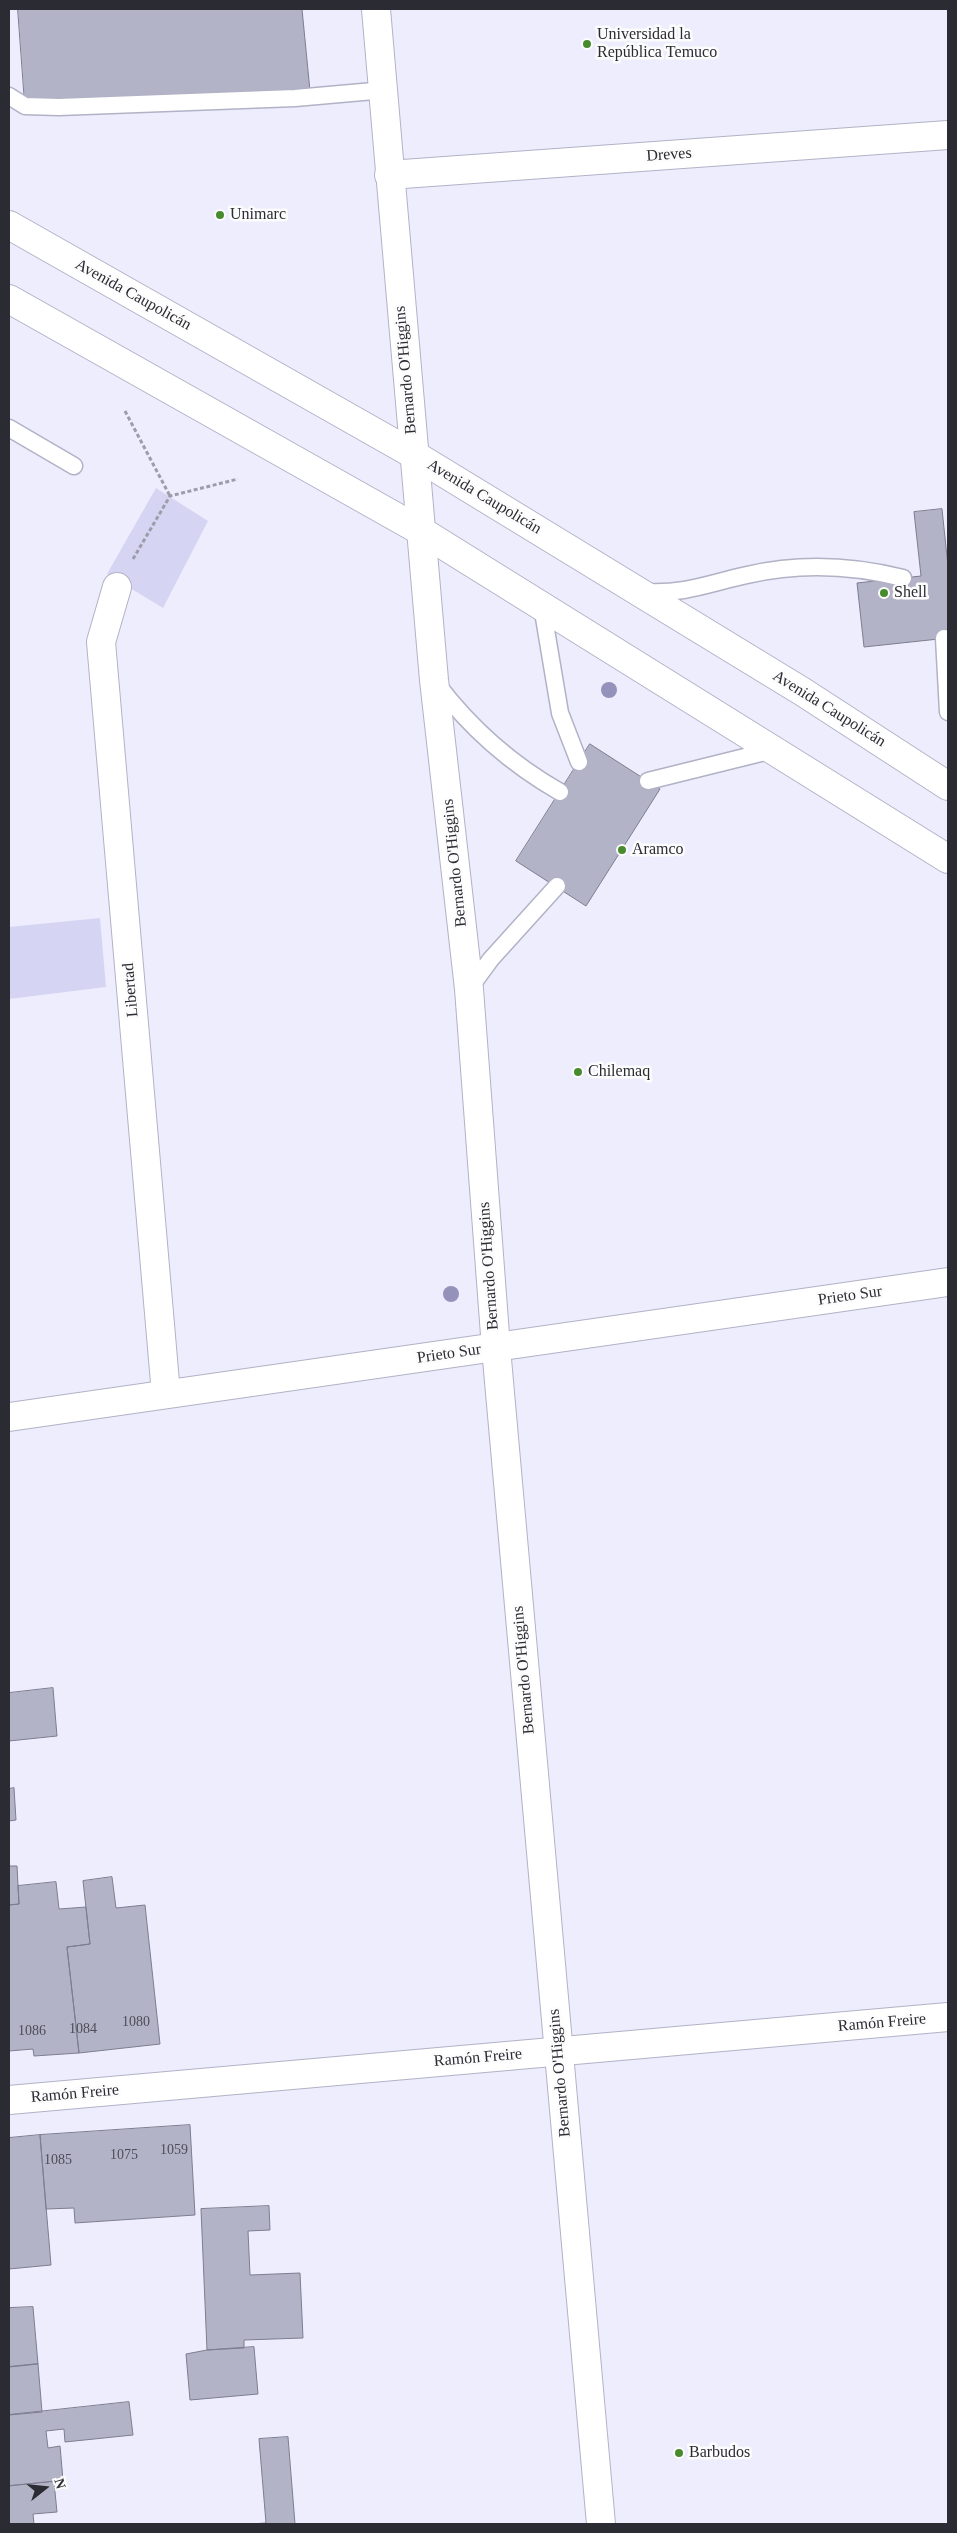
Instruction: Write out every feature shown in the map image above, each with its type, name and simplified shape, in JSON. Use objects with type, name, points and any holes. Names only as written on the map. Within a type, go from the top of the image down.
[{"type":"main road","name":"Bernardo O'Higgins","points":[[376,9],[434,680],[469,989],[496,1348],[601,2524]]},
{"type":"main road","name":"Dreves","points":[[389,176],[948,135]]},
{"type":"main road","name":"Avenida Caupolicán","points":[[9,225],[414,454],[804,692],[948,786]]},
{"type":"main road","points":[[9,299],[421,531],[948,858]]},
{"type":"main road","name":"Libertad","points":[[117,588],[101,642],[166,1394]]},
{"type":"main road","name":"Prieto Sur","points":[[9,1417],[948,1282]]},
{"type":"main road","name":"Ramón Freire","points":[[9,2100],[948,2017]]},
{"type":"lane","points":[[9,96],[25,106],[59,107],[295,98],[384,90]]},
{"type":"lane","points":[[9,428],[74,466]]},
{"type":"lane","points":[[638,592],[666,593],[694,590],[748,574],[816,566],[850,568],[903,578]]},
{"type":"lane","points":[[542,606],[560,713],[579,762]]},
{"type":"lane","points":[[944,638],[948,712]]},
{"type":"lane","points":[[434,680],[454,706],[499,751],[531,776],[560,792]]},
{"type":"lane","points":[[648,781],[773,750]]},
{"type":"lane","points":[[469,989],[490,959],[556,886]]},
{"type":"path","points":[[126,411],[170,496]]},
{"type":"path","points":[[117,588],[170,496],[238,479]]},
{"type":"shaded area","points":[[156,488],[208,521],[163,608],[107,574]]},
{"type":"shaded area","points":[[100,918],[106,987],[9,999],[9,927]]},
{"type":"building","points":[[18,9],[302,9],[310,91],[25,104]]},
{"type":"building","points":[[942,509],[948,566],[948,638],[864,647],[857,583],[921,576],[914,512]]},
{"type":"building","points":[[590,744],[660,789],[586,906],[516,861]]},
{"type":"building","points":[[53,1688],[57,1736],[9,1741],[9,1693]]},
{"type":"building","points":[[14,1788],[16,1820],[9,1821],[9,1789]]},
{"type":"building","points":[[9,1866],[17,1866],[19,1904],[9,1905]]},
{"type":"building","points":[[112,1877],[116,1908],[145,1905],[160,2044],[79,2053],[67,1947],[90,1944],[83,1881]]},
{"type":"building","points":[[56,1882],[59,1909],[86,1907],[90,1944],[67,1947],[79,2053],[34,2056],[33,2049],[9,2051],[9,1905],[19,1904],[18,1886]]},
{"type":"building","points":[[190,2125],[195,2215],[75,2223],[74,2208],[46,2209],[40,2135]]},
{"type":"building","points":[[40,2135],[51,2265],[9,2269],[9,2138]]},
{"type":"building","points":[[269,2206],[270,2230],[248,2231],[250,2275],[300,2273],[303,2338],[244,2340],[244,2348],[207,2350],[201,2209]]},
{"type":"building","points":[[33,2307],[38,2364],[9,2367],[9,2308]]},
{"type":"building","points":[[254,2347],[258,2394],[190,2400],[186,2354],[207,2350]]},
{"type":"building","points":[[38,2364],[42,2412],[9,2415],[9,2367]]},
{"type":"building","points":[[129,2402],[133,2435],[65,2442],[64,2429],[46,2431],[48,2448],[60,2446],[63,2480],[9,2486],[9,2415]]},
{"type":"building","points":[[288,2437],[295,2524],[250,2524],[266,2523],[259,2439]]},
{"type":"building","points":[[54,2482],[57,2512],[33,2514],[34,2524],[9,2524],[9,2486]]},
{"type":"place","name":"Universidad la República Temuco","points":[[587,44]]},
{"type":"place","name":"Unimarc","points":[[220,215]]},
{"type":"place","name":"Shell","points":[[884,593]]},
{"type":"place","name":"Aramco","points":[[622,850]]},
{"type":"place","name":"Chilemaq","points":[[578,1072]]},
{"type":"place","name":"Barbudos","points":[[679,2453]]}]
